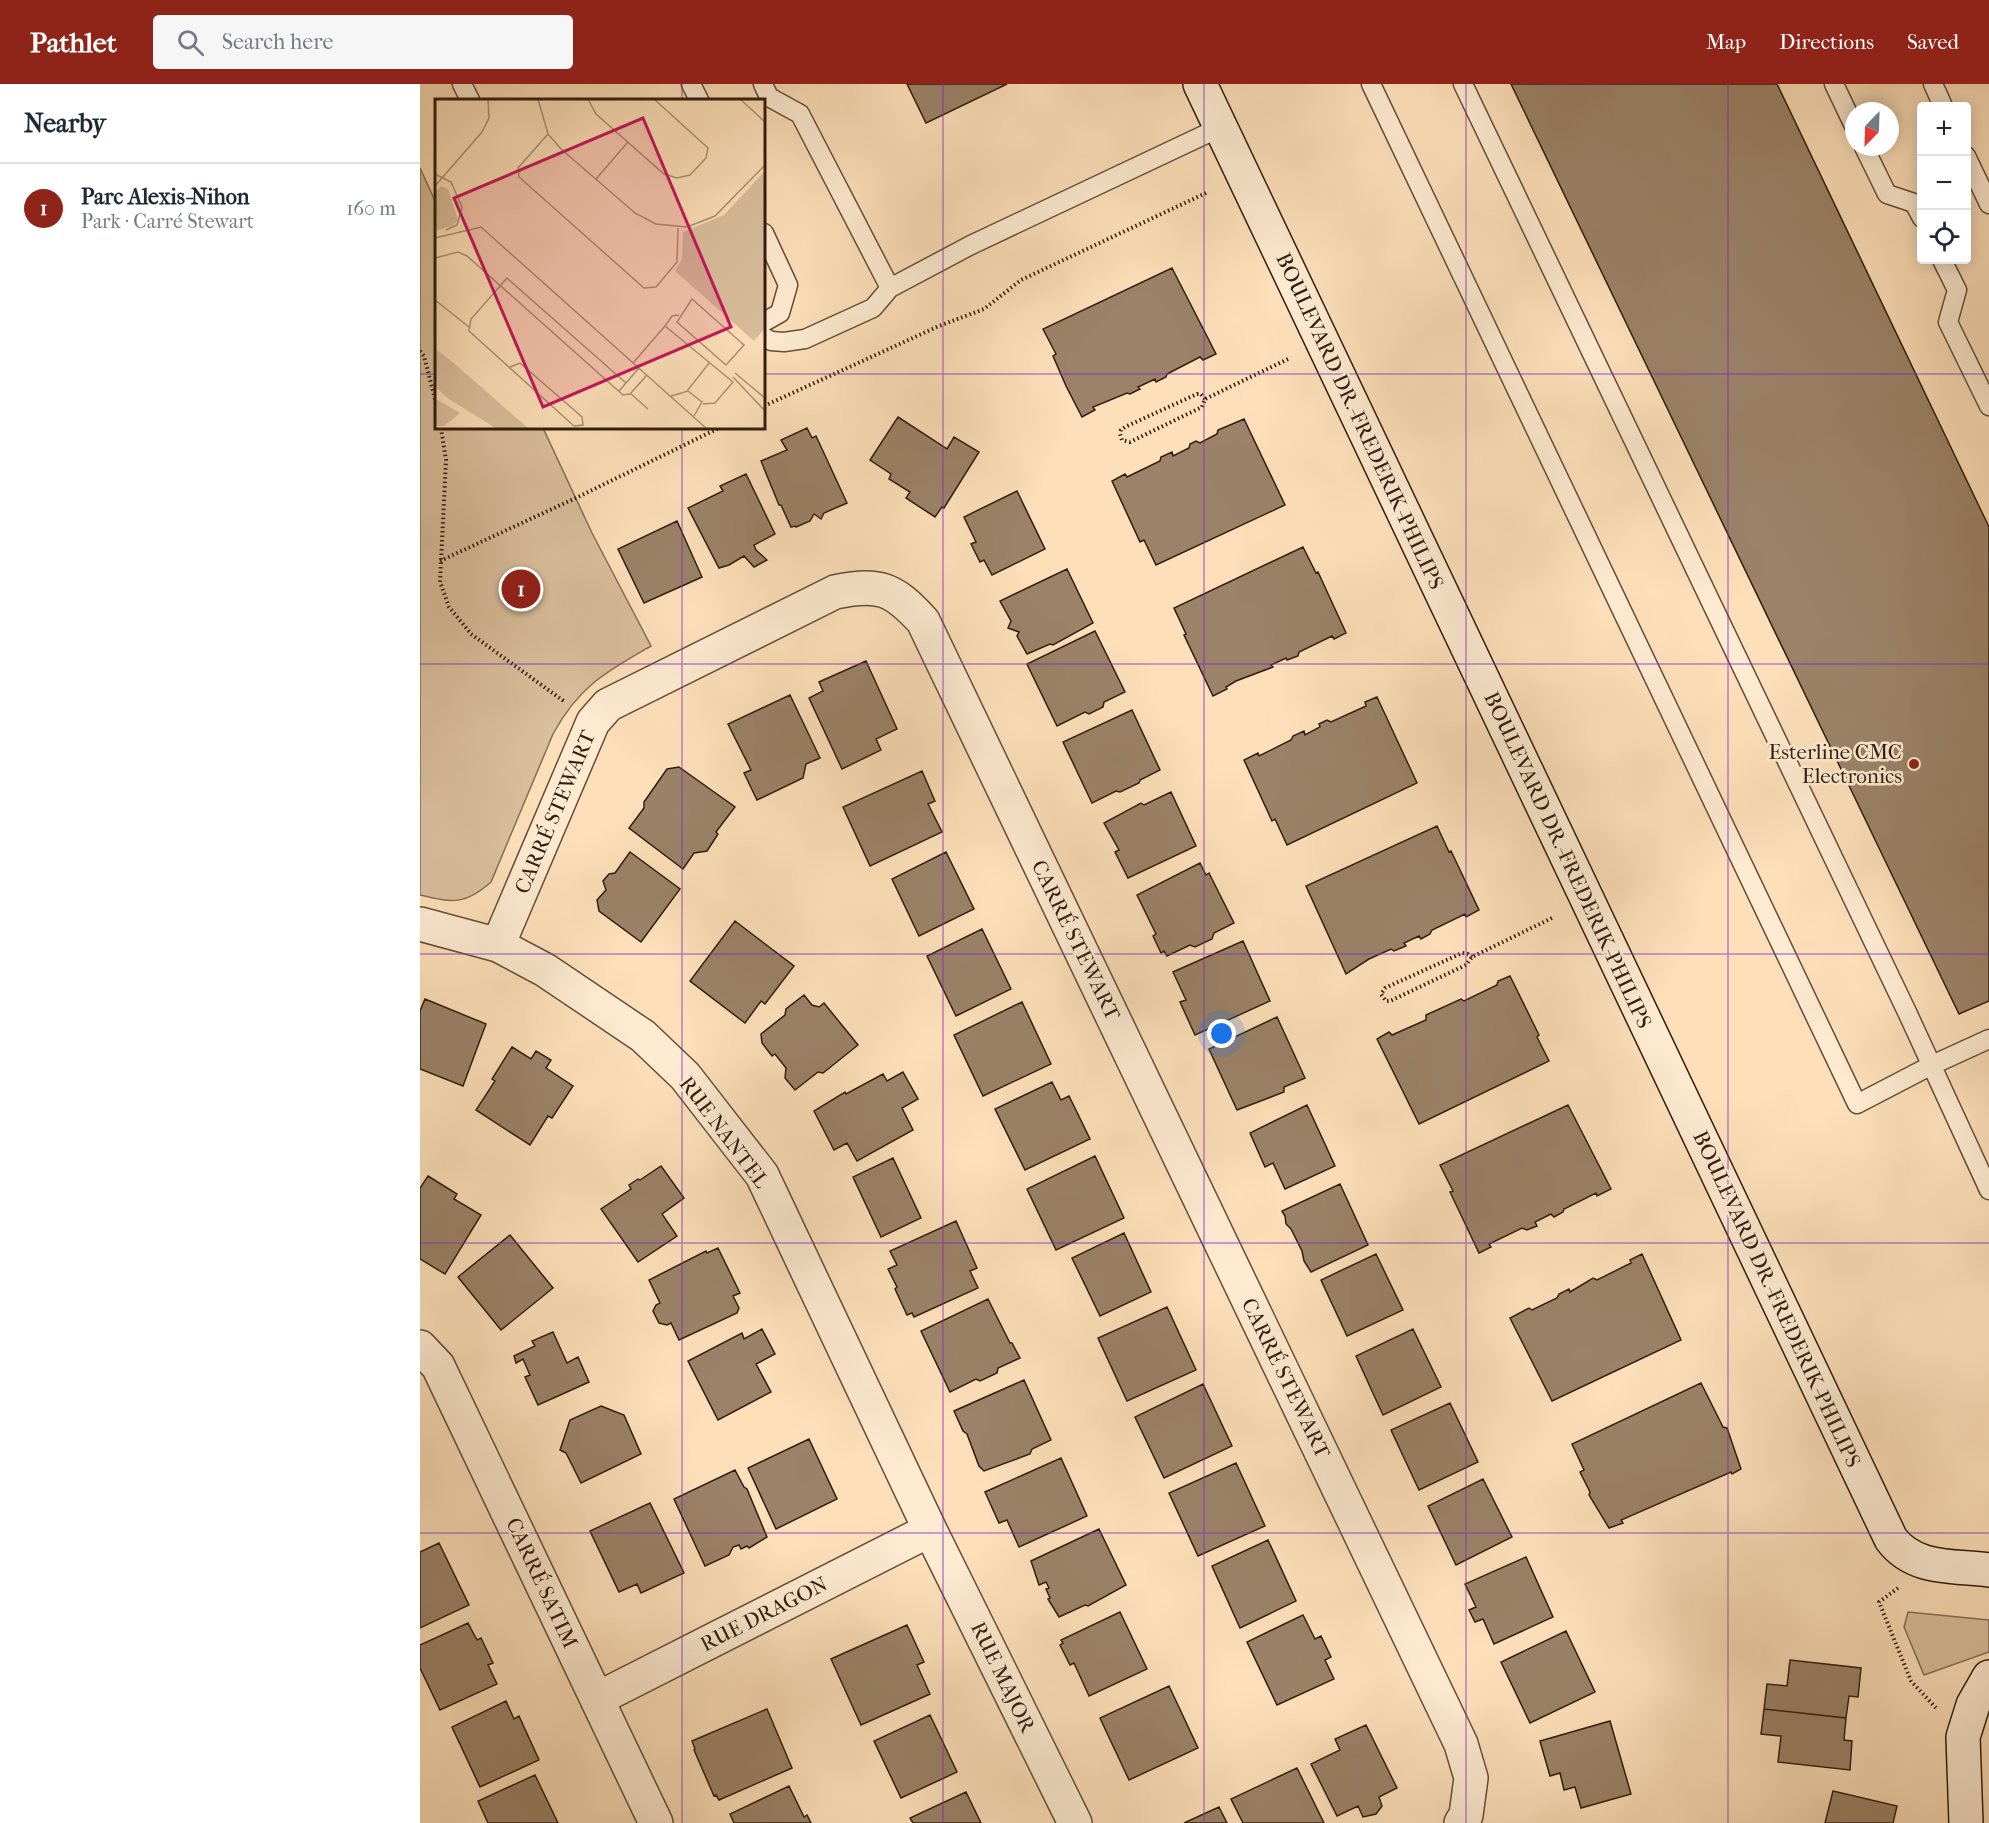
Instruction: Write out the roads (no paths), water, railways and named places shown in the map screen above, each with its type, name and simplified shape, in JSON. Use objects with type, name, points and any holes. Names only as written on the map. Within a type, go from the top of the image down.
[{"type":"street","name":"BOULEVARD DR.-FREDERIK-PHILIPS","points":[[1200,84],[1891,1539],[1898,1549],[1919,1561],[1989,1570]]},
{"type":"street","name":"CARRÉ STEWART","points":[[498,945],[593,722],[608,705],[835,592],[859,587],[884,589],[906,602],[923,621],[1461,1744],[1471,1778],[1466,1815],[1461,1823]]},
{"type":"street","name":"RUE NANTEL","points":[[420,924],[498,945],[545,970],[643,1036],[685,1076],[762,1175],[930,1530]]},
{"type":"street","name":"CARRÉ SATIM","points":[[420,1347],[438,1366],[656,1823]]},
{"type":"street","name":"RUE DRAGON","points":[[597,1699],[930,1530]]},
{"type":"street","name":"RUE MAJOR","points":[[930,1530],[1075,1823]]},
{"type":"street","points":[[1965,1823],[1963,1737],[1973,1706],[1989,1677]]},
{"type":"lane","points":[[462,84],[470,99]]},
{"type":"lane","points":[[691,84],[698,99]]},
{"type":"lane","points":[[763,84],[769,97],[800,114],[890,288]]},
{"type":"lane","points":[[1371,84],[1857,1104],[1930,1066],[1989,1039]]},
{"type":"lane","points":[[1463,84],[1989,1190]]},
{"type":"lane","points":[[1834,84],[1845,107]]},
{"type":"lane","points":[[1933,84],[1941,102]]},
{"type":"lane","points":[[765,338],[771,342],[805,339],[873,308],[890,288],[971,245],[1221,127]]},
{"type":"lane","points":[[1868,156],[1887,194],[1914,203],[1918,210]]},
{"type":"lane","points":[[1971,166],[1989,204]]},
{"type":"lane","points":[[765,235],[788,285],[780,313],[765,321]]},
{"type":"lane","points":[[1944,264],[1957,290],[1948,322],[1989,406]]},
{"type":"place","name":"Parc Alexis-Nihon","points":[[521,589]]},
{"type":"place","name":"Esterline CMC Electronics","points":[[1914,764]]}]
